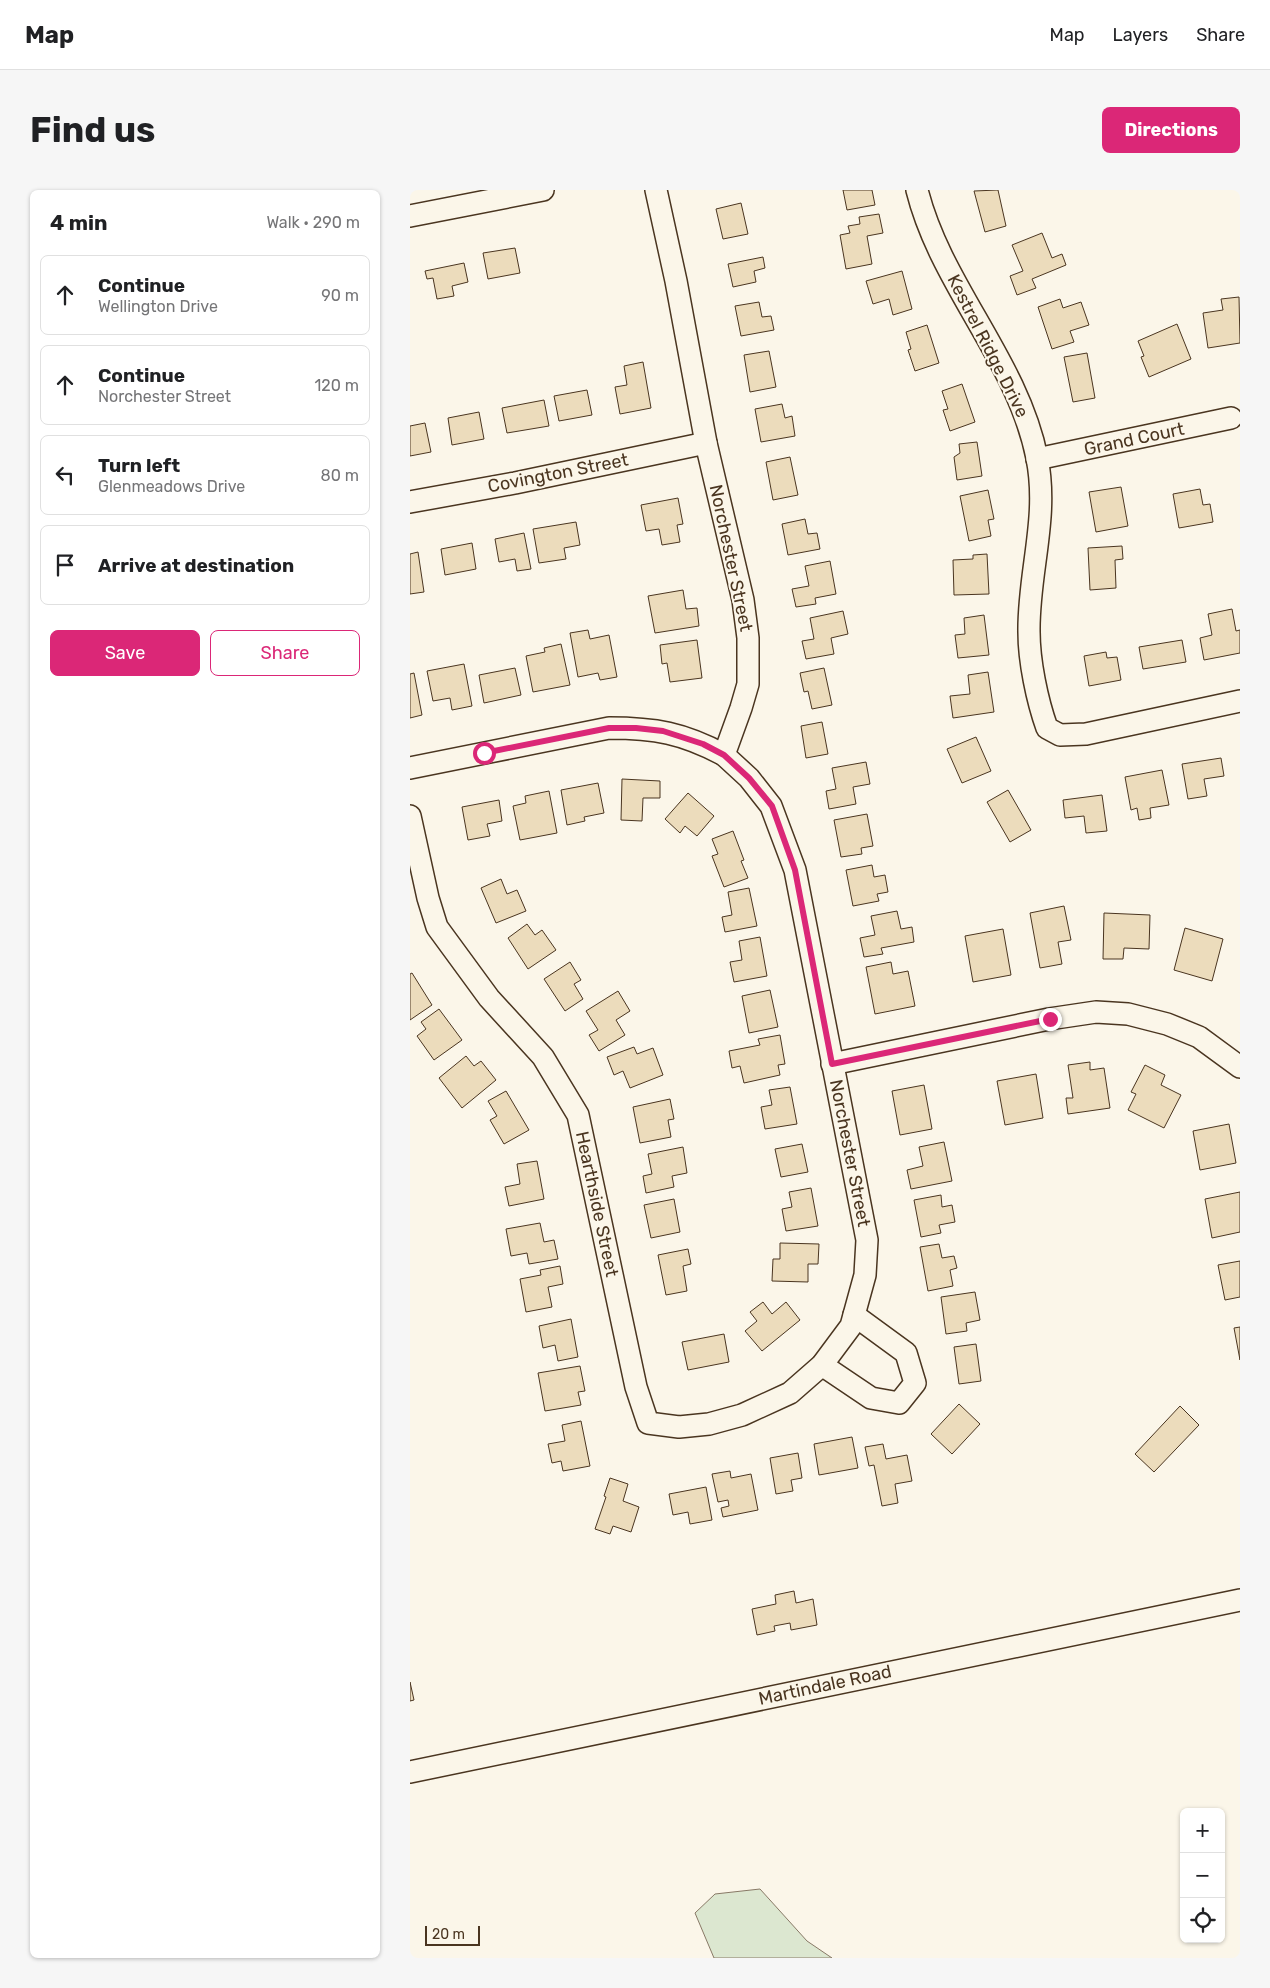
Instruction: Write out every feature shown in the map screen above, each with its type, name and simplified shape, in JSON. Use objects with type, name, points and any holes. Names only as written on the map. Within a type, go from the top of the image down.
[{"type":"street","points":[[410,216],[543,190]]},
{"type":"street","name":"Norchester Street","points":[[656,190],[676,281],[706,443],[743,600],[748,638],[748,684],[724,755],[749,778],[772,806],[795,870],[867,1240],[865,1275],[851,1326],[838,1346]]},
{"type":"street","name":"Kestrel Ridge Drive","points":[[917,190],[921,207],[955,284],[1003,366],[1027,418],[1038,459],[1041,497],[1040,535],[1028,632],[1033,670],[1042,714],[1047,728],[1060,735],[1086,734],[1240,702]]},
{"type":"street","name":"Grand Court","points":[[1038,459],[1231,418]]},
{"type":"street","name":"Covington Street","points":[[410,502],[515,483],[706,443]]},
{"type":"street","points":[[410,768],[609,728],[663,731],[703,744],[724,755]]},
{"type":"street","name":"Hearthside Street","points":[[410,816],[428,898],[437,927],[489,998],[543,1057],[578,1115],[636,1387],[648,1423],[679,1427],[709,1424],[742,1415],[790,1393],[822,1365],[838,1346]]},
{"type":"street","points":[[832,1064],[1050,1019],[1096,1012],[1128,1014],[1167,1024],[1200,1037],[1240,1067]]},
{"type":"street","points":[[822,1365],[871,1398],[899,1403],[915,1383],[906,1353],[854,1315]]},
{"type":"street","name":"Martindale Road","points":[[410,1772],[1240,1600]]},
{"type":"green space","points":[[760,1889],[807,1941],[832,1958],[714,1958],[695,1913],[715,1894]]},
{"type":"building","points":[[843,190],[872,190],[875,205],[847,210]]},
{"type":"building","points":[[998,190],[1006,226],[985,232],[974,191]]},
{"type":"building","points":[[741,203],[748,234],[723,239],[716,209]]},
{"type":"building","points":[[879,214],[883,233],[867,236],[872,264],[846,269],[840,235],[850,233],[848,226],[860,224],[859,217]]},
{"type":"building","points":[[1042,233],[1052,258],[1062,254],[1066,265],[1032,279],[1036,288],[1017,295],[1010,276],[1023,271],[1012,245]]},
{"type":"building","points":[[515,248],[520,273],[488,279],[483,253]]},
{"type":"building","points":[[763,257],[765,268],[754,271],[756,282],[733,287],[728,264]]},
{"type":"building","points":[[464,263],[468,282],[452,286],[454,296],[437,299],[433,278],[427,279],[425,271]]},
{"type":"building","points":[[902,271],[912,309],[893,315],[889,299],[873,304],[866,281]]},
{"type":"building","points":[[1239,297],[1240,343],[1208,348],[1203,313],[1223,310],[1221,299]]},
{"type":"building","points":[[1060,299],[1063,308],[1081,302],[1089,325],[1070,331],[1074,342],[1052,349],[1038,307]]},
{"type":"building","points":[[759,302],[762,317],[771,316],[774,330],[741,336],[735,306]]},
{"type":"building","points":[[1177,324],[1191,359],[1149,377],[1141,357],[1144,356],[1138,341]]},
{"type":"building","points":[[927,325],[939,363],[915,371],[908,350],[911,349],[906,332]]},
{"type":"building","points":[[769,351],[776,387],[750,392],[744,355]]},
{"type":"building","points":[[1087,353],[1095,398],[1073,402],[1064,357]]},
{"type":"building","points":[[643,362],[651,408],[620,414],[615,387],[627,385],[624,366]]},
{"type":"building","points":[[962,384],[975,422],[950,431],[943,410],[948,409],[942,391]]},
{"type":"building","points":[[587,390],[592,415],[559,421],[554,396]]},
{"type":"building","points":[[544,400],[549,426],[507,433],[502,408]]},
{"type":"building","points":[[782,404],[785,418],[792,416],[795,436],[761,442],[755,409]]},
{"type":"building","points":[[479,412],[484,439],[452,445],[448,418]]},
{"type":"building","points":[[425,423],[431,452],[410,456],[410,426]]},
{"type":"building","points":[[977,442],[982,476],[957,480],[954,457],[960,453],[959,444]]},
{"type":"building","points":[[790,457],[798,495],[773,500],[766,462]]},
{"type":"building","points":[[1121,487],[1128,526],[1096,532],[1089,492]]},
{"type":"building","points":[[1200,489],[1203,505],[1210,504],[1213,522],[1179,528],[1173,494]]},
{"type":"building","points":[[988,490],[994,519],[988,520],[991,536],[969,541],[960,496]]},
{"type":"building","points":[[678,498],[683,524],[677,525],[680,542],[662,545],[659,529],[646,531],[641,505]]},
{"type":"building","points":[[805,519],[808,534],[817,533],[820,549],[788,555],[782,524]]},
{"type":"building","points":[[576,522],[580,545],[564,548],[566,559],[539,563],[533,529]]},
{"type":"building","points":[[524,533],[531,569],[517,571],[515,559],[499,562],[495,539]]},
{"type":"building","points":[[472,543],[476,569],[445,575],[441,549]]},
{"type":"building","points":[[1122,546],[1123,559],[1115,560],[1116,588],[1090,590],[1088,548]]},
{"type":"building","points":[[418,552],[424,592],[410,594],[410,554]]},
{"type":"building","points":[[987,554],[989,594],[954,595],[953,560],[973,559],[973,555]]},
{"type":"building","points":[[830,561],[836,594],[815,598],[816,604],[796,607],[792,589],[809,586],[805,566]]},
{"type":"building","points":[[683,590],[686,609],[697,608],[699,626],[655,633],[648,596]]},
{"type":"building","points":[[1232,609],[1236,631],[1240,630],[1240,653],[1204,660],[1200,638],[1212,635],[1208,614]]},
{"type":"building","points":[[843,611],[848,634],[831,638],[834,654],[806,659],[802,641],[814,639],[810,618]]},
{"type":"building","points":[[984,615],[989,655],[958,658],[955,635],[965,634],[964,618]]},
{"type":"building","points":[[588,630],[590,639],[609,635],[617,677],[600,680],[598,673],[578,677],[570,633]]},
{"type":"building","points":[[697,640],[702,678],[670,682],[667,663],[662,664],[660,645]]},
{"type":"building","points":[[1182,640],[1186,662],[1143,669],[1139,647]]},
{"type":"building","points":[[561,644],[570,685],[533,692],[526,656],[545,652],[544,648]]},
{"type":"building","points":[[1106,652],[1107,658],[1117,657],[1121,680],[1089,686],[1084,656]]},
{"type":"building","points":[[464,664],[472,706],[452,710],[450,698],[433,701],[427,671]]},
{"type":"building","points":[[515,668],[521,695],[484,703],[479,675]]},
{"type":"building","points":[[824,668],[832,705],[812,709],[808,691],[804,692],[800,673]]},
{"type":"building","points":[[988,672],[994,712],[953,718],[950,696],[970,694],[968,675]]},
{"type":"building","points":[[414,673],[422,715],[410,718],[410,674]]},
{"type":"building","points":[[822,722],[828,754],[806,758],[801,726]]},
{"type":"building","points":[[976,737],[991,771],[962,783],[947,749]]},
{"type":"building","points":[[1221,758],[1224,776],[1204,779],[1207,796],[1188,799],[1182,764]]},
{"type":"building","points":[[866,762],[870,784],[853,787],[856,804],[829,809],[826,791],[836,789],[832,768]]},
{"type":"building","points":[[1162,770],[1169,805],[1150,808],[1151,818],[1139,820],[1137,808],[1131,810],[1125,777]]},
{"type":"building","points":[[622,779],[660,781],[660,798],[643,798],[642,821],[621,820]]},
{"type":"building","points":[[598,783],[604,813],[584,817],[585,821],[567,825],[561,790]]},
{"type":"building","points":[[1008,790],[1031,830],[1010,842],[987,802]]},
{"type":"building","points":[[549,791],[557,833],[520,840],[513,806],[526,803],[525,796]]},
{"type":"building","points":[[688,793],[714,816],[697,836],[685,826],[680,833],[665,819]]},
{"type":"building","points":[[1102,795],[1107,831],[1086,833],[1084,816],[1065,818],[1063,800]]},
{"type":"building","points":[[499,800],[502,821],[487,824],[490,836],[468,840],[462,807]]},
{"type":"building","points":[[867,814],[873,846],[861,848],[862,854],[841,857],[834,820]]},
{"type":"building","points":[[733,831],[744,860],[741,861],[748,878],[724,887],[712,856],[718,854],[712,839]]},
{"type":"building","points":[[872,865],[874,877],[885,875],[888,892],[877,894],[879,901],[853,906],[846,870]]},
{"type":"building","points":[[501,879],[507,894],[517,890],[526,911],[496,923],[481,888]]},
{"type":"building","points":[[749,888],[757,926],[725,932],[722,917],[732,915],[728,892]]},
{"type":"building","points":[[1064,906],[1071,940],[1058,942],[1062,964],[1040,968],[1030,913]]},
{"type":"building","points":[[897,911],[901,929],[912,927],[914,942],[881,948],[883,954],[864,957],[860,938],[875,935],[871,916]]},
{"type":"building","points":[[1104,913],[1150,915],[1149,949],[1124,948],[1123,959],[1103,959]]},
{"type":"building","points":[[527,924],[535,935],[542,930],[556,950],[528,969],[508,938]]},
{"type":"building","points":[[1185,928],[1223,939],[1212,981],[1174,970]]},
{"type":"building","points":[[1003,929],[1011,975],[973,982],[965,936]]},
{"type":"building","points":[[760,937],[767,976],[734,982],[730,962],[742,960],[739,941]]},
{"type":"building","points":[[570,962],[581,980],[574,984],[583,999],[565,1011],[544,979]]},
{"type":"building","points":[[891,962],[893,974],[908,971],[915,1006],[875,1014],[866,967]]},
{"type":"building","points":[[412,973],[432,1005],[410,1020],[410,974]]},
{"type":"building","points":[[770,990],[778,1027],[749,1033],[742,996]]},
{"type":"building","points":[[618,991],[630,1011],[616,1020],[625,1035],[599,1051],[589,1035],[598,1030],[586,1011]]},
{"type":"building","points":[[439,1009],[462,1040],[434,1060],[417,1036],[426,1029],[421,1022]]},
{"type":"building","points":[[780,1035],[785,1064],[778,1065],[780,1075],[744,1083],[740,1066],[732,1068],[729,1051],[760,1045],[758,1039]]},
{"type":"building","points":[[634,1047],[637,1054],[653,1048],[663,1075],[630,1088],[623,1071],[614,1075],[607,1057]]},
{"type":"building","points":[[466,1056],[474,1066],[481,1061],[496,1080],[462,1108],[439,1078]]},
{"type":"building","points":[[1090,1062],[1090,1070],[1104,1068],[1110,1108],[1068,1114],[1066,1098],[1073,1098],[1068,1065]]},
{"type":"building","points":[[1145,1065],[1165,1075],[1161,1085],[1181,1095],[1164,1128],[1128,1110],[1136,1094],[1131,1092]]},
{"type":"building","points":[[1036,1074],[1043,1118],[1005,1125],[997,1081]]},
{"type":"building","points":[[924,1085],[932,1129],[900,1135],[892,1091]]},
{"type":"building","points":[[790,1087],[797,1124],[765,1129],[761,1107],[772,1105],[769,1090]]},
{"type":"building","points":[[506,1091],[529,1130],[504,1144],[490,1120],[497,1116],[488,1101]]},
{"type":"building","points":[[670,1099],[674,1119],[668,1120],[671,1137],[640,1143],[633,1107]]},
{"type":"building","points":[[1229,1124],[1236,1163],[1200,1170],[1193,1131]]},
{"type":"building","points":[[944,1142],[952,1181],[911,1189],[907,1170],[923,1166],[919,1147]]},
{"type":"building","points":[[802,1144],[808,1172],[781,1177],[775,1149]]},
{"type":"building","points":[[683,1147],[687,1173],[672,1176],[674,1187],[646,1193],[643,1176],[652,1174],[648,1154]]},
{"type":"building","points":[[537,1161],[544,1199],[509,1206],[505,1187],[520,1184],[517,1164]]},
{"type":"building","points":[[811,1188],[818,1226],[786,1231],[782,1209],[792,1207],[789,1192]]},
{"type":"building","points":[[1240,1192],[1240,1232],[1212,1238],[1205,1199]]},
{"type":"building","points":[[941,1195],[942,1207],[952,1205],[955,1222],[939,1225],[941,1233],[921,1237],[914,1200]]},
{"type":"building","points":[[674,1199],[680,1232],[651,1238],[644,1205]]},
{"type":"building","points":[[540,1223],[544,1242],[554,1240],[558,1259],[529,1264],[527,1253],[511,1256],[506,1229]]},
{"type":"building","points":[[780,1243],[819,1244],[818,1264],[808,1264],[808,1282],[772,1281],[773,1259],[780,1259]]},
{"type":"building","points":[[939,1244],[942,1258],[954,1256],[957,1268],[950,1270],[953,1286],[928,1291],[920,1247]]},
{"type":"building","points":[[688,1249],[691,1264],[683,1266],[687,1291],[666,1295],[658,1255]]},
{"type":"building","points":[[1240,1261],[1240,1297],[1225,1300],[1218,1265]]},
{"type":"building","points":[[560,1266],[563,1284],[548,1287],[552,1307],[526,1312],[520,1279],[541,1275],[540,1270]]},
{"type":"building","points":[[975,1292],[980,1320],[966,1323],[967,1331],[946,1334],[941,1297]]},
{"type":"building","points":[[763,1302],[772,1314],[786,1302],[800,1320],[762,1351],[745,1331],[757,1321],[750,1312]]},
{"type":"building","points":[[571,1319],[578,1357],[558,1361],[555,1345],[543,1348],[539,1326]]},
{"type":"building","points":[[1240,1327],[1240,1360],[1234,1328]]},
{"type":"building","points":[[724,1334],[729,1362],[688,1370],[682,1342]]},
{"type":"building","points":[[976,1344],[981,1381],[959,1384],[954,1347]]},
{"type":"building","points":[[580,1366],[585,1391],[578,1392],[581,1405],[545,1411],[538,1373]]},
{"type":"building","points":[[959,1404],[980,1424],[952,1454],[931,1434]]},
{"type":"building","points":[[1180,1406],[1199,1425],[1154,1472],[1135,1454]]},
{"type":"building","points":[[581,1421],[590,1466],[563,1471],[561,1461],[552,1463],[548,1444],[565,1441],[562,1425]]},
{"type":"building","points":[[852,1437],[858,1468],[819,1475],[814,1444]]},
{"type":"building","points":[[883,1444],[886,1459],[907,1455],[912,1481],[895,1484],[898,1503],[882,1506],[874,1465],[869,1466],[865,1447]]},
{"type":"building","points":[[798,1453],[802,1478],[791,1480],[793,1491],[776,1494],[770,1458]]},
{"type":"building","points":[[730,1471],[731,1478],[751,1474],[758,1510],[723,1517],[721,1508],[729,1506],[728,1500],[718,1502],[712,1474]]},
{"type":"building","points":[[610,1478],[628,1484],[623,1501],[639,1507],[631,1532],[613,1526],[610,1534],[595,1529],[606,1497],[604,1496]]},
{"type":"building","points":[[706,1487],[712,1520],[690,1524],[688,1512],[673,1515],[669,1494]]},
{"type":"building","points":[[794,1591],[796,1603],[813,1599],[817,1625],[791,1630],[790,1623],[774,1626],[775,1631],[757,1635],[752,1609],[776,1604],[775,1595]]},
{"type":"building","points":[[410,1682],[414,1700],[410,1701]]},
{"type":"route","points":[[484,753],[609,728],[636,728],[663,731],[682,736],[724,755],[749,778],[772,806],[784,836],[795,870],[832,1064],[1050,1019]]}]
